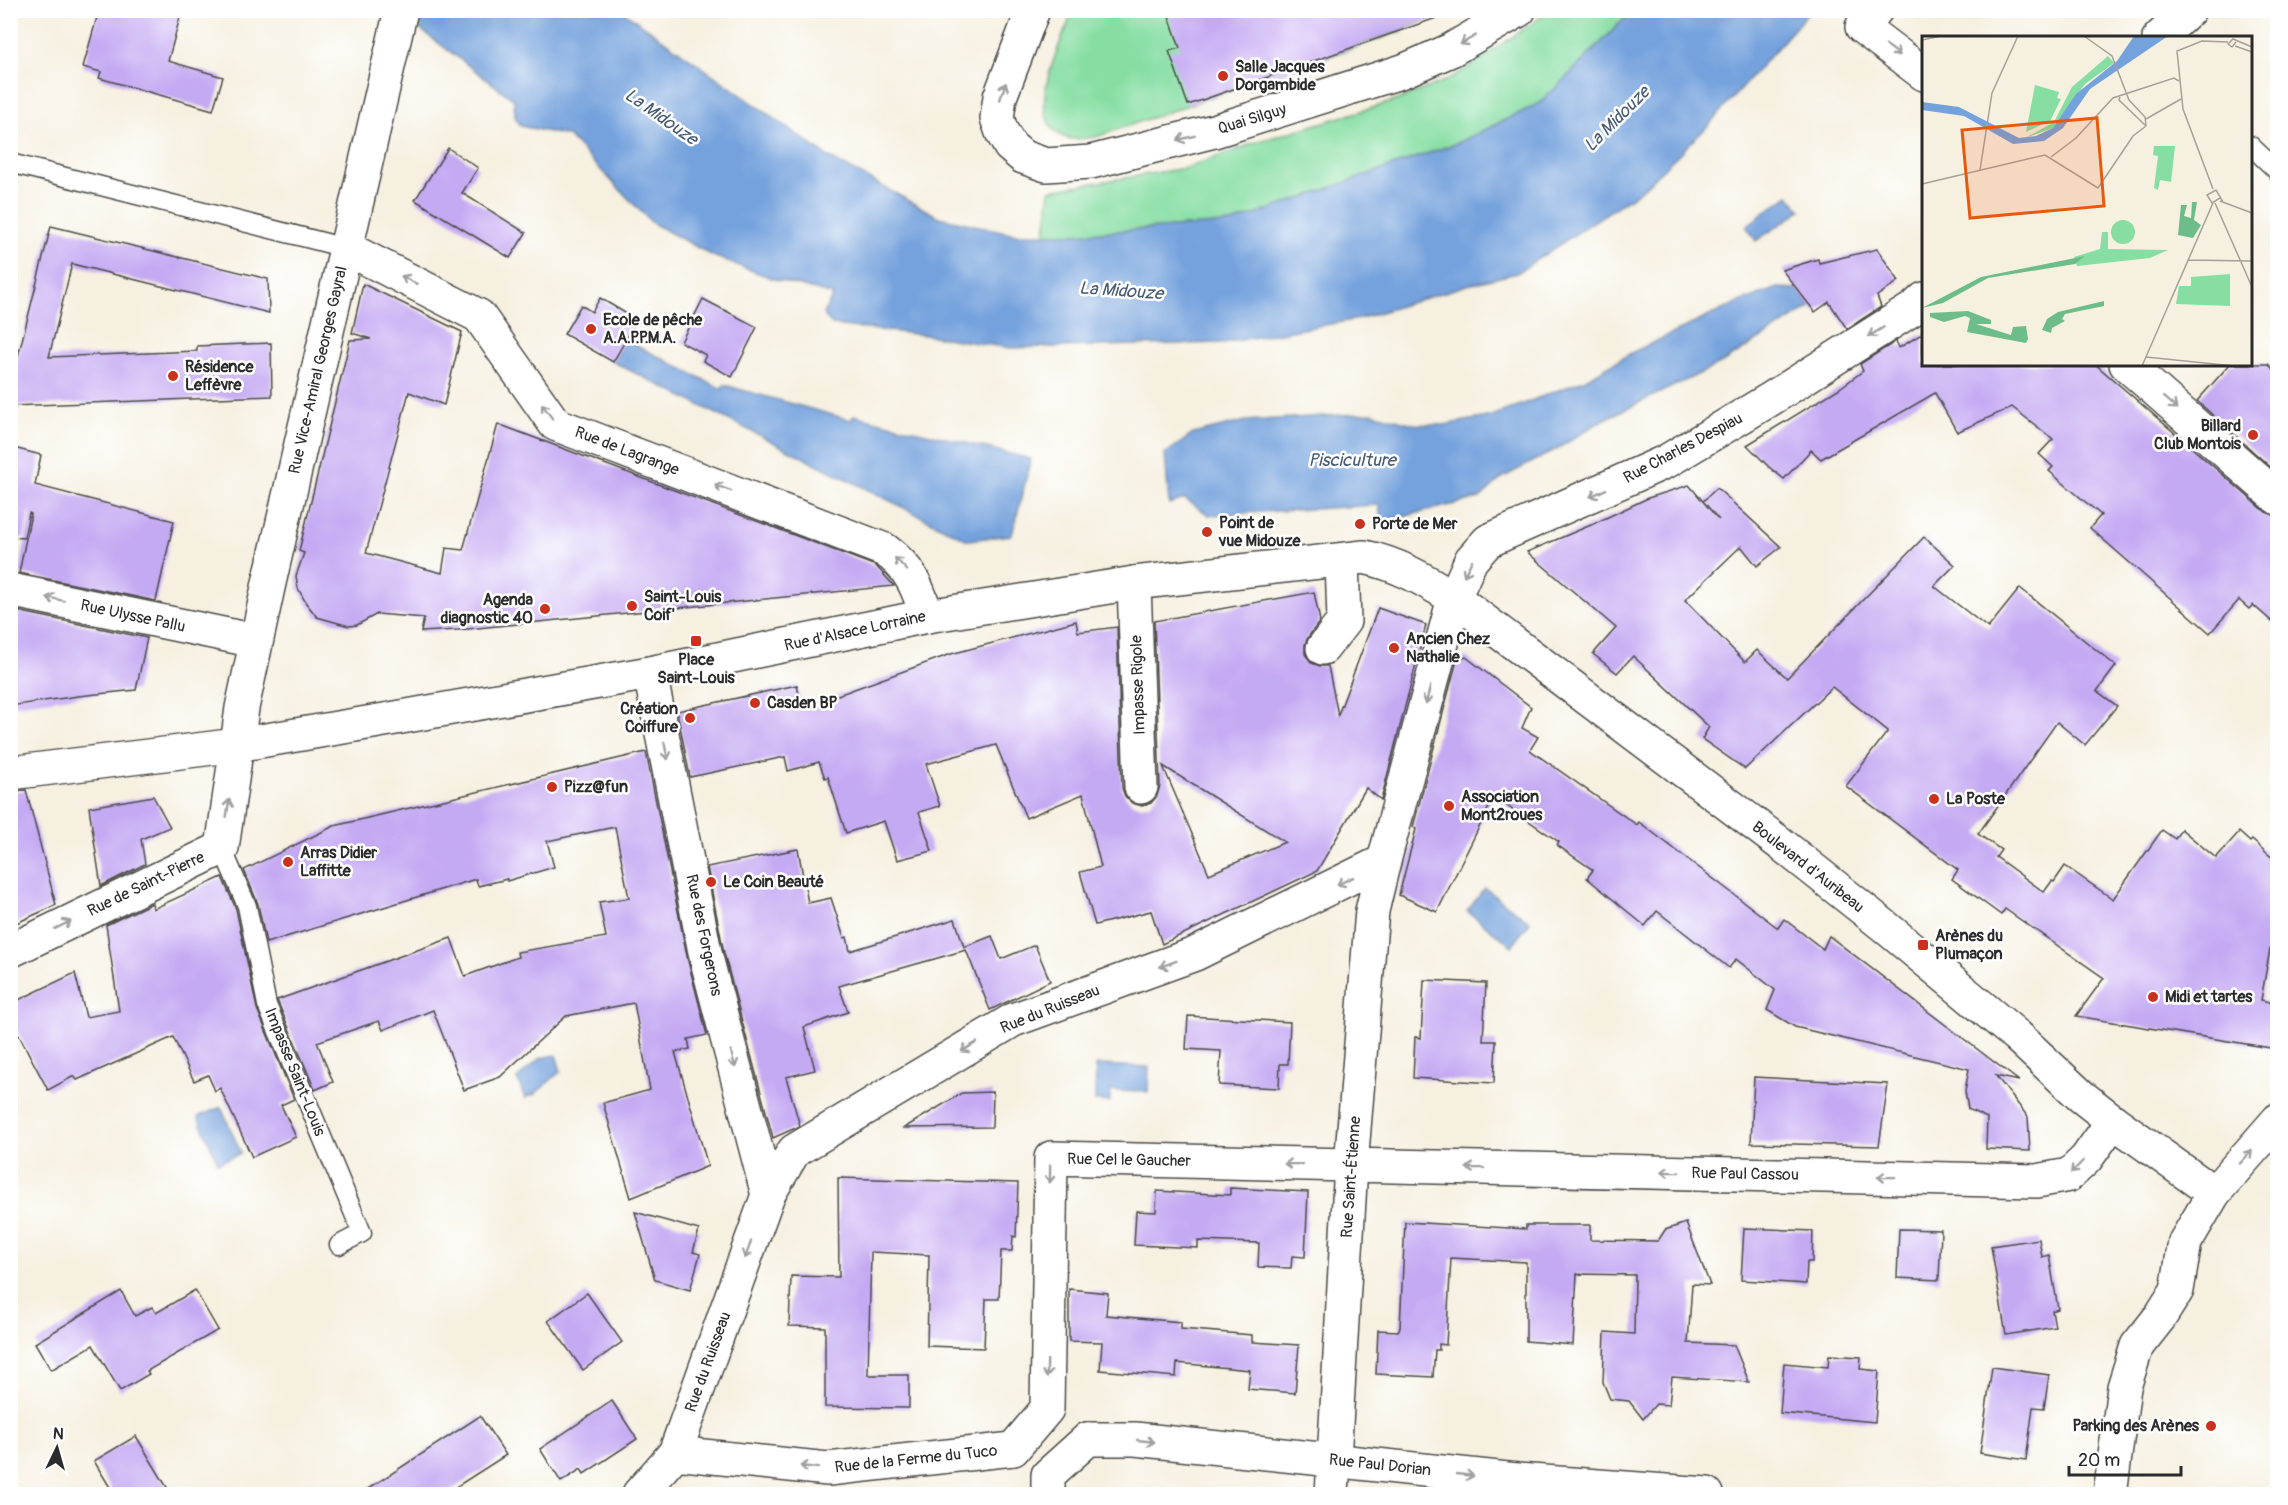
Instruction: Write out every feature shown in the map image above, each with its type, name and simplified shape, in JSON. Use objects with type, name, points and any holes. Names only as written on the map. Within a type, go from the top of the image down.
[{"type":"street","name":"Rue Vice-Amiral Georges Gayral","points":[[258,630],[401,10]]},
{"type":"street","name":"Quai Silguy","points":[[1033,10],[1000,97],[997,118],[1010,146],[1023,157],[1046,165],[1091,162],[1214,131],[1403,71],[1451,50],[1519,10]]},
{"type":"street","points":[[2161,36],[2188,11]]},
{"type":"street","points":[[1869,19],[1922,73]]},
{"type":"street","name":"Rue de Lagrange","points":[[346,248],[479,316],[555,423],[885,550],[900,561],[911,574],[927,616]]},
{"type":"street","name":"Rue Charles Despiau","points":[[1454,598],[1471,560],[1488,541],[1667,461],[1769,400],[1914,308],[1922,300]]},
{"type":"street","points":[[2128,366],[2277,498]]},
{"type":"street","name":"Rue d'Alsace Lorraine","points":[[237,745],[650,673],[927,616],[1134,583],[1364,557],[1387,562]]},
{"type":"street","points":[[1323,648],[1344,621],[1342,560]]},
{"type":"street","name":"Boulevard d'Auribeau","points":[[1387,562],[1420,577],[1454,598],[1780,844],[1882,924],[2017,1036],[2081,1096],[2214,1193]]},
{"type":"street","name":"Impasse Rigole","points":[[1134,583],[1141,788]]},
{"type":"street","name":"Rue Ulysse Pallu","points":[[10,590],[258,630]]},
{"type":"street","points":[[1384,861],[1454,598]]},
{"type":"street","points":[[10,774],[237,745],[258,630]]},
{"type":"street","name":"Rue des Forgerons","points":[[650,673],[706,957],[768,1195]]},
{"type":"street","name":"Rue de Saint-Pierre","points":[[10,951],[222,848],[237,745]]},
{"type":"street","name":"Rue Saint-Étienne","points":[[1332,1494],[1351,1165],[1372,911],[1384,861]]},
{"type":"street","name":"Rue du Ruisseau","points":[[639,1494],[675,1453],[768,1195],[794,1150],[1013,1020],[1195,954],[1384,861]]},
{"type":"street","points":[[2110,1494],[2124,1387],[2137,1346],[2160,1317],[2177,1290],[2185,1242],[2214,1193],[2277,1120]]},
{"type":"street","name":"Rue Paul Cassou","points":[[1351,1165],[2037,1181],[2069,1175],[2086,1159],[2113,1121]]},
{"type":"street","name":"Rue Cel le Gaucher","points":[[1047,1408],[1050,1158],[1351,1165]]},
{"type":"street","points":[[1047,1408],[1088,1439],[1048,1485],[1013,1449],[1047,1408]]},
{"type":"street","name":"Rue Paul Dorian","points":[[1088,1439],[1135,1439],[1517,1480],[1707,1494]]},
{"type":"street","name":"Rue de la Ferme du Tuco","points":[[675,1453],[828,1469],[1013,1449]]},
{"type":"street","points":[[655,1494],[675,1453]]},
{"type":"lane","points":[[2252,147],[2277,172]]},
{"type":"lane","points":[[10,163],[346,248]]},
{"type":"lane","name":"Impasse Saint-Louis","points":[[222,848],[247,906],[267,1005],[362,1233],[339,1245]]},
{"type":"green space","points":[[1073,11],[1449,11],[1402,31],[1096,137],[1075,139],[1064,137],[1052,127],[1046,113],[1045,97],[1048,78]]},
{"type":"green space","points":[[1550,11],[1632,11],[1542,102],[1460,142],[1232,223],[1045,234],[1050,190],[1186,168],[1260,141],[1392,102],[1452,78]]},
{"type":"water","name":"La Midouze","points":[[396,11],[623,11],[830,158],[939,217],[1015,234],[1073,234],[1232,223],[1460,142],[1542,102],[1547,94],[1556,88],[1632,11],[1810,11],[1707,127],[1640,191],[1517,273],[1467,285],[1359,319],[1223,343],[1010,348],[925,335],[832,325],[823,314],[833,295],[774,279],[713,256],[652,223],[568,136],[521,126],[515,117],[514,100]]},
{"type":"water","points":[[1789,195],[1801,210],[1756,241],[1746,226]]},
{"type":"water","name":"Pisciculture","points":[[1777,288],[1797,289],[1811,307],[1722,363],[1601,421],[1557,449],[1502,478],[1480,498],[1381,522],[1379,505],[1209,515],[1185,499],[1169,504],[1165,454],[1193,434],[1246,421],[1372,413],[1414,424],[1444,425],[1492,416],[1584,380],[1633,352],[1739,302]]},
{"type":"water","points":[[626,340],[722,389],[724,385],[851,420],[854,415],[1031,459],[1012,535],[968,540],[613,362]]},
{"type":"water","points":[[1485,888],[1530,922],[1512,946],[1467,911]]},
{"type":"water","points":[[556,1055],[561,1071],[535,1094],[525,1098],[517,1079],[540,1058]]},
{"type":"water","points":[[1096,1065],[1149,1067],[1148,1092],[1111,1091],[1110,1102],[1095,1101]]},
{"type":"water","points":[[221,1107],[241,1153],[218,1163],[198,1117]]},
{"type":"building","points":[[99,10],[182,10],[168,61],[223,77],[213,110],[99,78],[101,72],[83,67]]},
{"type":"building","name":"Salle Jacques Dorgambide","points":[[1167,10],[1445,10],[1445,15],[1188,105],[1169,51],[1180,48]]},
{"type":"building","points":[[448,148],[478,168],[462,193],[526,233],[510,258],[415,200]]},
{"type":"building","points":[[51,226],[268,279],[269,313],[72,264],[49,357],[197,351],[197,346],[271,343],[272,396],[10,406],[10,388]]},
{"type":"building","points":[[1877,249],[1899,281],[1877,296],[1881,307],[1847,329],[1829,302],[1815,312],[1782,270],[1818,259],[1819,263]]},
{"type":"building","points":[[363,284],[462,332],[444,405],[409,392],[366,553],[442,573],[446,548],[463,550],[498,424],[876,566],[894,586],[421,632],[424,618],[377,614],[357,625],[349,626],[317,617],[298,588],[296,576],[304,553],[299,551],[350,340],[371,339],[352,333]]},
{"type":"building","points":[[600,298],[637,320],[613,362],[564,334],[581,305],[592,312]]},
{"type":"building","points":[[703,299],[757,327],[732,377],[703,361],[706,355],[681,342]]},
{"type":"building","points":[[1922,334],[1922,366],[2097,366],[2266,512],[2277,516],[2277,626],[2253,605],[2249,609],[2239,600],[2210,633],[2090,528],[2101,515],[2049,471],[2053,467],[2039,454],[2053,439],[2012,407],[1957,432],[1935,393],[1821,459],[1811,450],[1784,479],[1747,445],[1840,388],[1863,371],[1860,364],[1896,341],[1899,348]]},
{"type":"building","points":[[2268,364],[2277,373],[2277,473],[2197,401],[2228,366]]},
{"type":"building","points":[[10,447],[41,455],[35,485],[174,521],[156,601],[19,573],[31,514],[29,513],[24,538],[10,537]]},
{"type":"building","points":[[1689,485],[1719,520],[1703,501],[1717,488],[1781,547],[1757,566],[1741,546],[1685,600],[1745,662],[1757,650],[1787,678],[1924,537],[1955,565],[1934,586],[1988,628],[2020,588],[2116,666],[2097,691],[2117,706],[2085,745],[2057,722],[1978,834],[2001,850],[1996,857],[2044,892],[2065,866],[2113,899],[2162,830],[2175,839],[2181,829],[2216,858],[2239,832],[2250,842],[2252,840],[2277,862],[2277,941],[2270,949],[2261,1000],[2277,1004],[2277,1049],[2076,1016],[2104,978],[2005,909],[2001,915],[1952,879],[1958,870],[1846,786],[1888,731],[1832,687],[1745,769],[1702,739],[1709,727],[1633,656],[1617,673],[1593,654],[1616,628],[1527,552],[1648,498]]},
{"type":"building","points":[[1314,592],[1320,621],[1308,637],[1305,654],[1312,663],[1328,666],[1338,715],[1378,608],[1426,625],[1381,800],[1366,788],[1317,871],[1162,944],[1151,911],[1095,925],[1080,872],[1101,867],[1083,794],[1026,818],[996,745],[926,764],[940,806],[919,812],[932,851],[897,860],[884,821],[846,833],[828,777],[825,778],[819,762],[788,771],[785,757],[690,777],[677,711],[797,685],[802,708],[951,654],[1076,621],[1078,632],[1117,627],[1122,788],[1125,796],[1132,803],[1142,806],[1151,803],[1157,796],[1160,786],[1154,621]],"holes":[[[1163,766],[1285,842],[1209,874]]]},
{"type":"building","points":[[17,611],[147,638],[136,690],[10,706],[10,627]]},
{"type":"building","points":[[1466,657],[1531,707],[1522,728],[1538,737],[1530,750],[1637,825],[1639,822],[1778,928],[1784,919],[1823,949],[1829,936],[2019,1081],[1996,1076],[2028,1117],[2030,1151],[1986,1149],[1987,1118],[1968,1109],[1965,1091],[1969,1069],[1795,1027],[1767,1010],[1775,990],[1736,959],[1729,968],[1657,911],[1645,926],[1587,878],[1593,870],[1557,845],[1559,842],[1494,797],[1437,912],[1399,895],[1416,829],[1413,827],[1457,660]]},
{"type":"building","points":[[646,752],[688,961],[707,1035],[688,1039],[690,1049],[675,1052],[708,1166],[631,1198],[603,1103],[650,1090],[634,1003],[566,1016],[500,1077],[464,1090],[433,1010],[383,1030],[379,1021],[317,1042],[333,1082],[315,1090],[277,1000],[451,938],[465,976],[518,957],[517,952],[606,937],[599,902],[629,898],[615,827],[547,841],[554,867],[507,881],[507,879],[478,886],[476,879],[266,943],[258,904],[244,870],[334,826]]},
{"type":"building","points":[[26,790],[56,905],[10,926],[10,791]]},
{"type":"building","points":[[153,796],[170,827],[141,839],[145,864],[101,886],[89,807]]},
{"type":"building","points":[[798,849],[808,903],[831,898],[844,938],[847,937],[850,951],[955,919],[964,947],[992,936],[1001,959],[1035,945],[1050,981],[990,1010],[966,950],[839,986],[848,1012],[804,1027],[815,1070],[786,1077],[800,1126],[773,1138],[724,953],[707,867]]},
{"type":"building","points":[[222,877],[236,909],[257,1009],[294,1099],[281,1105],[296,1137],[252,1157],[220,1088],[215,1091],[208,1075],[194,1081],[173,1037],[77,1080],[74,1076],[48,1090],[10,1018],[10,1004],[75,973],[86,1017],[119,1011],[106,925],[152,903],[153,909]]},
{"type":"building","points":[[1424,980],[1486,983],[1483,1041],[1496,1041],[1494,1083],[1413,1078],[1415,1037],[1421,1038]]},
{"type":"building","points":[[1188,1016],[1290,1022],[1288,1064],[1280,1064],[1279,1088],[1219,1085],[1221,1051],[1186,1049]]},
{"type":"building","points":[[1754,1077],[1888,1084],[1879,1146],[1751,1143]]},
{"type":"building","points":[[993,1092],[992,1127],[904,1128],[962,1093]]},
{"type":"building","points":[[838,1178],[1018,1183],[1016,1237],[1013,1236],[1012,1251],[1001,1251],[999,1299],[986,1299],[984,1348],[927,1346],[929,1255],[871,1252],[868,1375],[909,1375],[909,1408],[825,1407],[825,1327],[789,1326],[791,1276],[839,1277]]},
{"type":"building","points":[[1230,1188],[1308,1192],[1305,1257],[1292,1256],[1291,1268],[1258,1267],[1259,1243],[1198,1241],[1198,1248],[1134,1245],[1136,1211],[1156,1212],[1157,1191],[1230,1195]]},
{"type":"building","points":[[635,1212],[699,1230],[693,1252],[700,1254],[690,1290],[655,1280]]},
{"type":"building","points":[[1405,1222],[1526,1229],[1526,1225],[1590,1225],[1590,1240],[1658,1241],[1665,1230],[1686,1223],[1710,1285],[1692,1284],[1688,1343],[1734,1345],[1749,1382],[1672,1377],[1669,1405],[1656,1404],[1643,1419],[1629,1401],[1610,1399],[1603,1382],[1605,1332],[1634,1334],[1635,1275],[1577,1274],[1573,1345],[1526,1341],[1526,1262],[1451,1258],[1446,1345],[1439,1344],[1439,1350],[1435,1350],[1433,1377],[1376,1374],[1378,1330],[1398,1331],[1400,1328]]},
{"type":"building","points":[[1744,1228],[1813,1231],[1812,1262],[1807,1262],[1806,1284],[1741,1280]]},
{"type":"building","points":[[1899,1229],[1941,1230],[1939,1280],[1897,1278]]},
{"type":"building","points":[[2039,1239],[2042,1257],[2049,1255],[2058,1309],[2052,1311],[2055,1327],[2006,1335],[1991,1246]]},
{"type":"building","points":[[1069,1289],[1108,1293],[1106,1315],[1181,1322],[1181,1329],[1252,1335],[1252,1342],[1299,1345],[1295,1393],[1248,1389],[1250,1370],[1177,1363],[1176,1377],[1100,1370],[1102,1342],[1069,1341]]},
{"type":"building","points":[[195,1290],[218,1330],[147,1371],[149,1374],[120,1391],[93,1345],[51,1370],[35,1343],[121,1291],[135,1316],[152,1307],[156,1313]]},
{"type":"building","points":[[587,1293],[622,1342],[583,1370],[548,1321]]},
{"type":"building","points":[[1829,1355],[1861,1357],[1860,1369],[1879,1371],[1875,1422],[1780,1413],[1784,1363],[1828,1367]]},
{"type":"building","points":[[1992,1367],[2049,1375],[2044,1408],[2033,1407],[2026,1460],[1980,1453]]},
{"type":"building","points":[[612,1401],[637,1439],[584,1474],[581,1469],[561,1482],[540,1449]]},
{"type":"building","points":[[480,1416],[506,1455],[445,1494],[360,1494]]},
{"type":"building","points":[[136,1436],[171,1494],[114,1494],[94,1461]]},
{"type":"place","name":"Salle Jacques Dorgambide","points":[[1223,76]]},
{"type":"place","name":"Ecole de pêche A.A.P.P.M.A.","points":[[591,329]]},
{"type":"place","name":"Résidence Leffèvre","points":[[173,376]]},
{"type":"place","name":"Billard Club Montois","points":[[2253,435]]},
{"type":"place","name":"Porte de Mer","points":[[1360,524]]},
{"type":"place","name":"Point de vue Midouze","points":[[1207,532]]},
{"type":"place","name":"Saint-Louis Coif'","points":[[632,606]]},
{"type":"place","name":"Agenda diagnostic 40","points":[[545,609]]},
{"type":"place","name":"Place Saint-Louis","points":[[696,641]]},
{"type":"place","name":"Ancien Chez Nathalie","points":[[1394,648]]},
{"type":"place","name":"Casden BP","points":[[755,703]]},
{"type":"place","name":"Création Coiffure","points":[[690,718]]},
{"type":"place","name":"Pizz@fun","points":[[552,787]]},
{"type":"place","name":"La Poste","points":[[1934,799]]},
{"type":"place","name":"Association Mont2roues","points":[[1449,806]]},
{"type":"place","name":"Arras Didier Laffitte","points":[[288,862]]},
{"type":"place","name":"Le Coin Beauté","points":[[711,882]]},
{"type":"place","name":"Arènes du Plumaçon","points":[[1923,945]]},
{"type":"place","name":"Midi et tartes","points":[[2153,997]]},
{"type":"place","name":"Parking des Arènes","points":[[2211,1426]]}]
